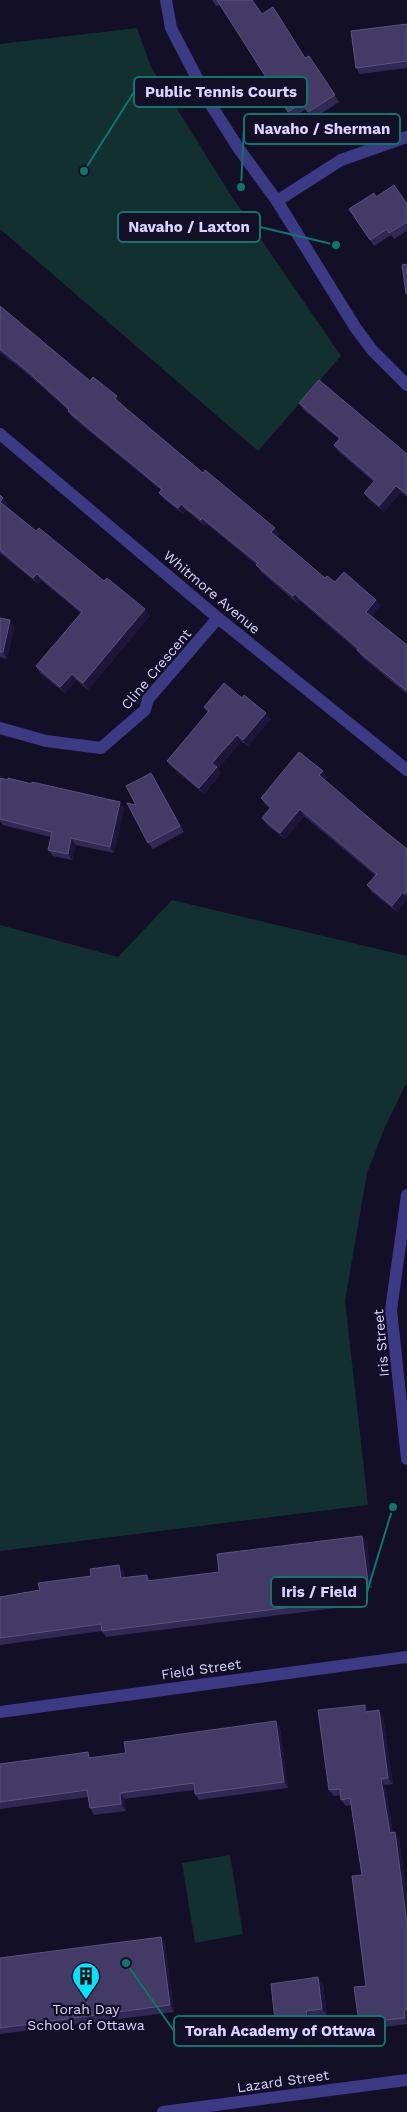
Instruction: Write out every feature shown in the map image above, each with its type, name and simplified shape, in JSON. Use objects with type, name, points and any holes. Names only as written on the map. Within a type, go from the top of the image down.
[{"type":"street","points":[[166,0],[171,28],[211,105],[239,149],[277,201],[354,327],[372,350],[407,385]]},
{"type":"street","points":[[277,201],[341,160],[407,137]]},
{"type":"street","name":"Whitmore Avenue","points":[[0,434],[218,618],[407,770]]},
{"type":"street","name":"Cline Crescent","points":[[0,728],[46,741],[101,748],[145,710],[148,699],[218,618]]},
{"type":"street","name":"Iris Street","points":[[407,1195],[391,1310],[407,1459]]},
{"type":"street","name":"Field Street","points":[[0,1712],[407,1656]]},
{"type":"street","name":"Lazard Street","points":[[163,2112],[407,2080]]},
{"type":"green space","points":[[137,28],[151,67],[230,194],[341,356],[258,451],[0,229],[0,44]]},
{"type":"green space","points":[[172,900],[407,956],[407,1082],[385,1127],[367,1173],[345,1301],[368,1505],[0,1551],[0,925],[118,957]]},
{"type":"green space","points":[[230,1855],[243,1934],[195,1943],[182,1863]]},
{"type":"building","points":[[217,0],[252,0],[262,14],[273,7],[305,58],[309,56],[335,95],[308,112],[302,103],[288,112]]},
{"type":"building","points":[[407,24],[407,61],[356,68],[351,31]]},
{"type":"building","points":[[394,185],[407,204],[407,222],[389,233],[387,229],[370,240],[349,209],[374,193],[376,197]]},
{"type":"building","points":[[407,264],[407,294],[406,294],[402,265]]},
{"type":"building","points":[[0,306],[90,381],[93,377],[117,396],[115,399],[203,473],[205,470],[275,528],[271,532],[325,578],[327,576],[335,582],[344,572],[376,600],[366,612],[407,645],[407,691],[357,650],[358,648],[295,594],[293,596],[256,565],[258,563],[202,518],[201,520],[181,504],[178,508],[159,493],[162,489],[68,411],[69,409],[0,349]]},
{"type":"building","points":[[319,380],[407,454],[407,494],[396,486],[379,506],[364,493],[375,480],[334,445],[340,438],[299,403]]},
{"type":"building","points":[[0,502],[36,531],[39,528],[104,581],[107,578],[145,609],[83,683],[72,674],[60,687],[36,666],[82,612],[37,574],[33,578],[0,550]]},
{"type":"building","points":[[0,618],[10,620],[3,652],[0,652]]},
{"type":"building","points":[[224,683],[242,698],[244,695],[266,713],[243,740],[237,735],[212,763],[217,767],[199,788],[167,761],[209,711],[204,707]]},
{"type":"building","points":[[299,752],[323,771],[319,775],[407,849],[407,892],[404,894],[403,892],[392,906],[367,885],[377,874],[300,809],[280,833],[262,818],[271,807],[261,798]]},
{"type":"building","points":[[151,773],[180,826],[148,843],[127,803],[136,805],[126,786]]},
{"type":"building","points":[[0,778],[32,784],[32,782],[120,802],[110,847],[71,838],[68,854],[48,850],[52,832],[0,819]]},
{"type":"building","points":[[362,1536],[368,1582],[361,1583],[363,1598],[102,1631],[101,1624],[0,1638],[0,1597],[40,1590],[38,1583],[91,1576],[90,1569],[119,1565],[121,1578],[147,1575],[147,1581],[219,1572],[217,1554]]},
{"type":"building","points":[[365,1705],[365,1712],[379,1710],[388,1778],[381,1779],[390,1833],[395,1832],[407,1924],[407,2009],[404,2010],[405,2018],[359,2023],[354,1987],[366,1986],[352,1876],[362,1875],[350,1798],[341,1800],[340,1789],[329,1790],[318,1710]]},
{"type":"building","points":[[276,1721],[284,1782],[195,1794],[194,1783],[120,1793],[121,1804],[90,1808],[87,1790],[0,1802],[0,1764],[88,1752],[89,1758],[126,1753],[124,1742]]},
{"type":"building","name":"Torah Day School of Ottawa","points":[[161,1937],[170,2005],[0,2028],[0,1958]]},
{"type":"building","points":[[318,1977],[322,2009],[306,2011],[308,2024],[276,2029],[271,1984]]},
{"type":"place","name":"Public Tennis Courts","points":[[84,171]]},
{"type":"place","name":"Navaho / Sherman","points":[[241,187]]},
{"type":"place","name":"Navaho / Laxton","points":[[336,245]]},
{"type":"place","name":"Iris / Field","points":[[393,1507]]},
{"type":"place","name":"Torah Academy of Ottawa","points":[[126,1963]]},
{"type":"place","name":"Torah Day School of Ottawa","points":[[86,2000]]}]
